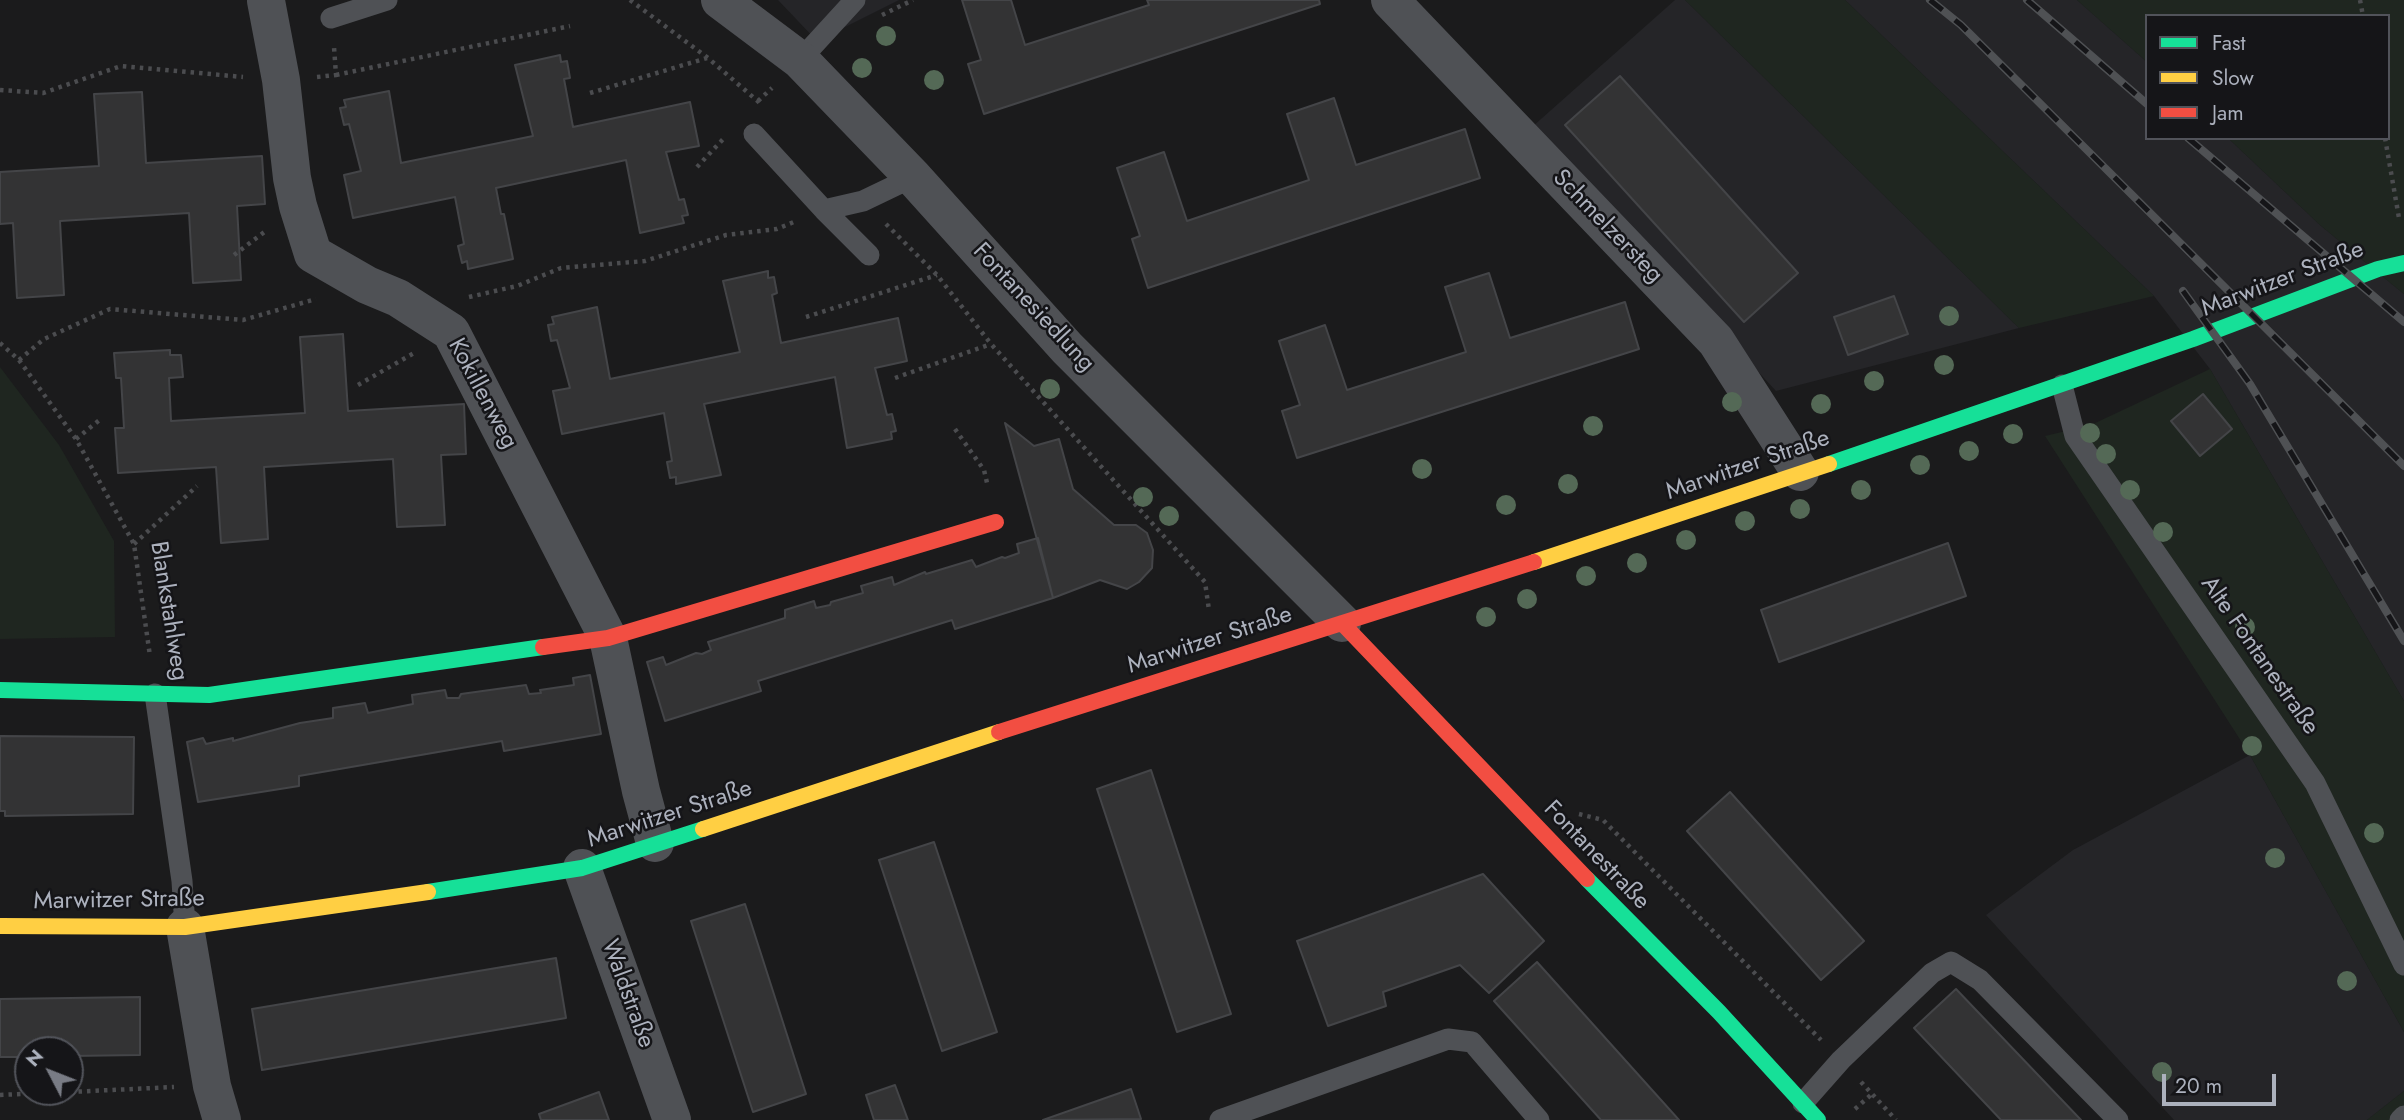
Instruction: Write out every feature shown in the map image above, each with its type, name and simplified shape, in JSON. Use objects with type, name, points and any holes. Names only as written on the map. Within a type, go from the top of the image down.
[{"type":"main road","name":"Marwitzer Straße","points":[[0,926],[185,926],[582,868],[1600,541],[2062,385],[2378,269],[2404,263]]},
{"type":"main road","points":[[0,690],[209,695],[608,638],[996,522]]},
{"type":"main road","name":"Fontanestraße","points":[[1342,623],[1625,920],[1719,1012],[1818,1120]]},
{"type":"street","name":"Fontanesiedlung","points":[[721,0],[800,60],[914,177],[1068,348],[1342,623]]},
{"type":"street","name":"Schmelzersteg","points":[[1390,0],[1716,341],[1800,472]]},
{"type":"street","name":"Kokillenweg","points":[[267,2],[281,80],[292,178],[313,254],[367,285],[398,298],[457,314],[608,638],[655,843]]},
{"type":"street","name":"Waldstraße","points":[[582,868],[672,1120]]},
{"type":"street","points":[[185,926],[217,1103]]},
{"type":"lane","points":[[331,18],[387,0]]},
{"type":"lane","points":[[800,60],[855,0]]},
{"type":"lane","points":[[754,134],[869,255]]},
{"type":"lane","points":[[824,210],[863,201],[914,177]]},
{"type":"lane","name":"Alte Fontanestraße","points":[[2062,385],[2075,436],[2315,783],[2404,965]]},
{"type":"lane","name":"Blankstahlweg","points":[[155,694],[182,881],[185,926]]},
{"type":"lane","points":[[1803,1103],[1841,1060],[1932,973],[1951,962],[1980,980],[2118,1120]]},
{"type":"lane","points":[[1220,1120],[1448,1040],[1472,1042],[1539,1120]]},
{"type":"lane","points":[[2400,1120],[2404,1116]]},
{"type":"path","points":[[630,0],[708,58],[768,110]]},
{"type":"path","points":[[331,18],[336,75]]},
{"type":"path","points":[[0,90],[43,93],[121,66],[281,80],[336,75],[570,26]]},
{"type":"path","points":[[590,93],[708,58]]},
{"type":"path","points":[[2385,140],[2399,218]]},
{"type":"path","points":[[863,201],[937,275],[991,344],[1205,582],[1209,610]]},
{"type":"path","points":[[358,385],[457,314],[473,297],[517,286],[561,268],[645,261],[726,235],[777,229],[824,210]]},
{"type":"path","points":[[806,317],[937,275]]},
{"type":"path","points":[[19,360],[44,339],[110,310],[243,320],[367,285]]},
{"type":"path","name":"Blankstahlweg","points":[[0,343],[19,360],[76,439],[134,544],[155,694]]},
{"type":"path","points":[[895,378],[991,344]]},
{"type":"path","points":[[76,439],[102,418]]},
{"type":"path","points":[[955,429],[984,470],[996,522]]},
{"type":"path","points":[[134,544],[197,486]]},
{"type":"path","points":[[1603,820],[1841,1060],[1896,1120]]},
{"type":"path","points":[[84,1093],[217,1103]]},
{"type":"path","points":[[1855,1109],[1872,1094]]},
{"type":"shaded area","points":[[778,0],[899,0],[817,41]]},
{"type":"shaded area","points":[[1675,0],[1685,0],[2019,328],[1776,391],[1532,127]]},
{"type":"shaded area","points":[[1685,0],[1845,0],[2154,296],[2019,328]]},
{"type":"shaded area","points":[[1845,0],[2077,0],[2145,60],[2145,140],[2230,140],[2320,225],[2404,294],[2404,701],[2210,369],[2154,296]]},
{"type":"shaded area","points":[[2077,0],[2404,0],[2404,294],[2320,225],[2230,140],[2390,140],[2390,14],[2145,14],[2145,60]]},
{"type":"shaded area","points":[[0,367],[59,445],[114,541],[115,637],[0,639]]},
{"type":"shaded area","points":[[2210,369],[2404,701],[2404,1032],[2250,755],[2045,436],[2091,425]]},
{"type":"shaded area","points":[[2250,755],[2404,1032],[2404,1091],[2367,1120],[2174,1120],[1986,915],[2073,850]]},
{"type":"shaded area","points":[[2404,1091],[2404,1120],[2367,1120]]},
{"type":"building","points":[[962,0],[1011,0],[1025,45],[1149,5],[1147,0],[1319,0],[1320,4],[984,114],[968,64],[981,60]]},
{"type":"building","points":[[560,55],[561,62],[567,61],[570,78],[564,79],[573,127],[690,102],[699,146],[666,152],[679,200],[684,199],[688,215],[682,216],[684,223],[640,233],[626,160],[496,188],[513,259],[468,269],[467,261],[462,263],[458,246],[464,244],[455,197],[353,218],[344,175],[361,171],[349,124],[344,125],[340,108],[346,107],[344,100],[389,91],[401,163],[533,136],[515,65]]},
{"type":"building","points":[[1620,76],[1798,273],[1744,322],[1565,125]]},
{"type":"building","points":[[142,92],[146,163],[262,156],[265,204],[237,206],[241,280],[193,283],[189,213],[60,221],[64,295],[17,298],[13,223],[0,224],[0,172],[99,166],[94,94]]},
{"type":"building","points":[[1334,98],[1356,165],[1465,129],[1480,178],[1148,288],[1132,239],[1140,236],[1117,168],[1164,152],[1187,221],[1309,180],[1287,114]]},
{"type":"building","points":[[768,271],[768,278],[774,277],[777,293],[772,295],[781,343],[898,318],[907,361],[875,368],[887,415],[892,414],[896,431],[891,432],[892,439],[847,448],[835,377],[704,404],[721,475],[676,484],[676,477],[670,478],[667,462],[672,461],[664,413],[562,434],[553,391],[570,388],[557,340],[551,341],[548,325],[554,324],[552,317],[597,307],[610,379],[740,352],[723,281]]},
{"type":"building","points":[[1489,273],[1510,338],[1625,302],[1639,349],[1297,458],[1282,411],[1300,405],[1279,341],[1325,325],[1347,390],[1466,352],[1445,287]]},
{"type":"building","points":[[1894,296],[1908,334],[1848,355],[1834,317]]},
{"type":"building","points":[[343,334],[348,411],[464,404],[466,454],[441,455],[445,525],[397,527],[393,459],[264,467],[268,539],[221,543],[216,467],[118,473],[115,428],[124,428],[121,378],[116,378],[114,353],[170,350],[170,355],[181,355],[183,377],[169,378],[171,421],[305,413],[300,337]]},
{"type":"building","points":[[2203,394],[2232,429],[2200,456],[2171,421]]},
{"type":"building","points":[[1005,423],[1034,446],[1059,439],[1073,489],[1114,525],[1136,525],[1147,533],[1153,550],[1152,568],[1139,582],[1127,589],[1100,580],[1053,598]]},
{"type":"building","points":[[1038,538],[1053,598],[955,629],[952,620],[758,681],[761,691],[665,721],[647,662],[663,657],[666,665],[696,653],[702,654],[711,650],[708,642],[785,618],[785,610],[814,601],[816,608],[830,605],[831,602],[863,593],[861,586],[892,577],[894,585],[925,572],[926,574],[972,560],[976,567],[1005,558],[1019,553],[1017,544]]},
{"type":"building","points":[[1948,543],[1966,596],[1779,662],[1761,610]]},
{"type":"building","points":[[590,675],[601,734],[504,751],[502,741],[299,776],[299,786],[198,802],[187,742],[203,738],[206,744],[233,738],[233,741],[300,723],[333,718],[333,708],[365,703],[368,713],[413,704],[412,695],[445,690],[447,698],[526,685],[529,694],[541,693],[540,690],[574,685],[573,678]]},
{"type":"building","points":[[0,736],[134,737],[133,814],[5,816],[5,811],[0,811]]},
{"type":"building","points":[[1151,770],[1231,1014],[1177,1032],[1097,789]]},
{"type":"building","points":[[1730,792],[1864,941],[1821,980],[1687,831]]},
{"type":"building","points":[[934,842],[997,1032],[942,1051],[879,860]]},
{"type":"building","points":[[1483,874],[1544,941],[1489,993],[1460,965],[1383,992],[1386,1006],[1328,1026],[1297,941]]},
{"type":"building","points":[[745,904],[806,1094],[753,1112],[691,921]]},
{"type":"building","points":[[556,958],[566,1018],[262,1070],[252,1009]]},
{"type":"building","points":[[1537,962],[1679,1120],[1601,1120],[1494,1001]]},
{"type":"building","points":[[1956,989],[2081,1120],[2001,1120],[1914,1028]]},
{"type":"building","points":[[140,997],[140,1055],[84,1056],[84,1036],[14,1036],[14,1057],[0,1057],[0,999]]},
{"type":"building","points":[[895,1085],[908,1120],[874,1120],[866,1095]]},
{"type":"building","points":[[1131,1089],[1141,1119],[1043,1120]]},
{"type":"building","points":[[599,1092],[609,1120],[541,1120],[539,1114]]},
{"type":"railway","points":[[1930,0],[1961,25],[2404,466]]},
{"type":"railway","points":[[2027,0],[2145,102]]},
{"type":"railway","points":[[2190,140],[2404,322]]},
{"type":"railway","points":[[2183,291],[2250,384],[2404,641]]},
{"type":"traffic: fast","points":[[1829,464],[2193,339],[2378,269],[2404,263]]},
{"type":"traffic: fast","points":[[0,690],[209,695],[543,647]]},
{"type":"traffic: fast","points":[[428,892],[582,868],[703,829]]},
{"type":"traffic: fast","points":[[1587,879],[1719,1012],[1818,1120]]},
{"type":"traffic: slow","points":[[1534,562],[1829,464]]},
{"type":"traffic: slow","points":[[703,829],[999,732]]},
{"type":"traffic: slow","points":[[0,926],[185,927],[428,892]]},
{"type":"traffic: jam","points":[[543,647],[608,638],[996,522]]},
{"type":"traffic: jam","points":[[999,732],[1534,562]]},
{"type":"traffic: jam","points":[[1342,623],[1587,879]]}]
